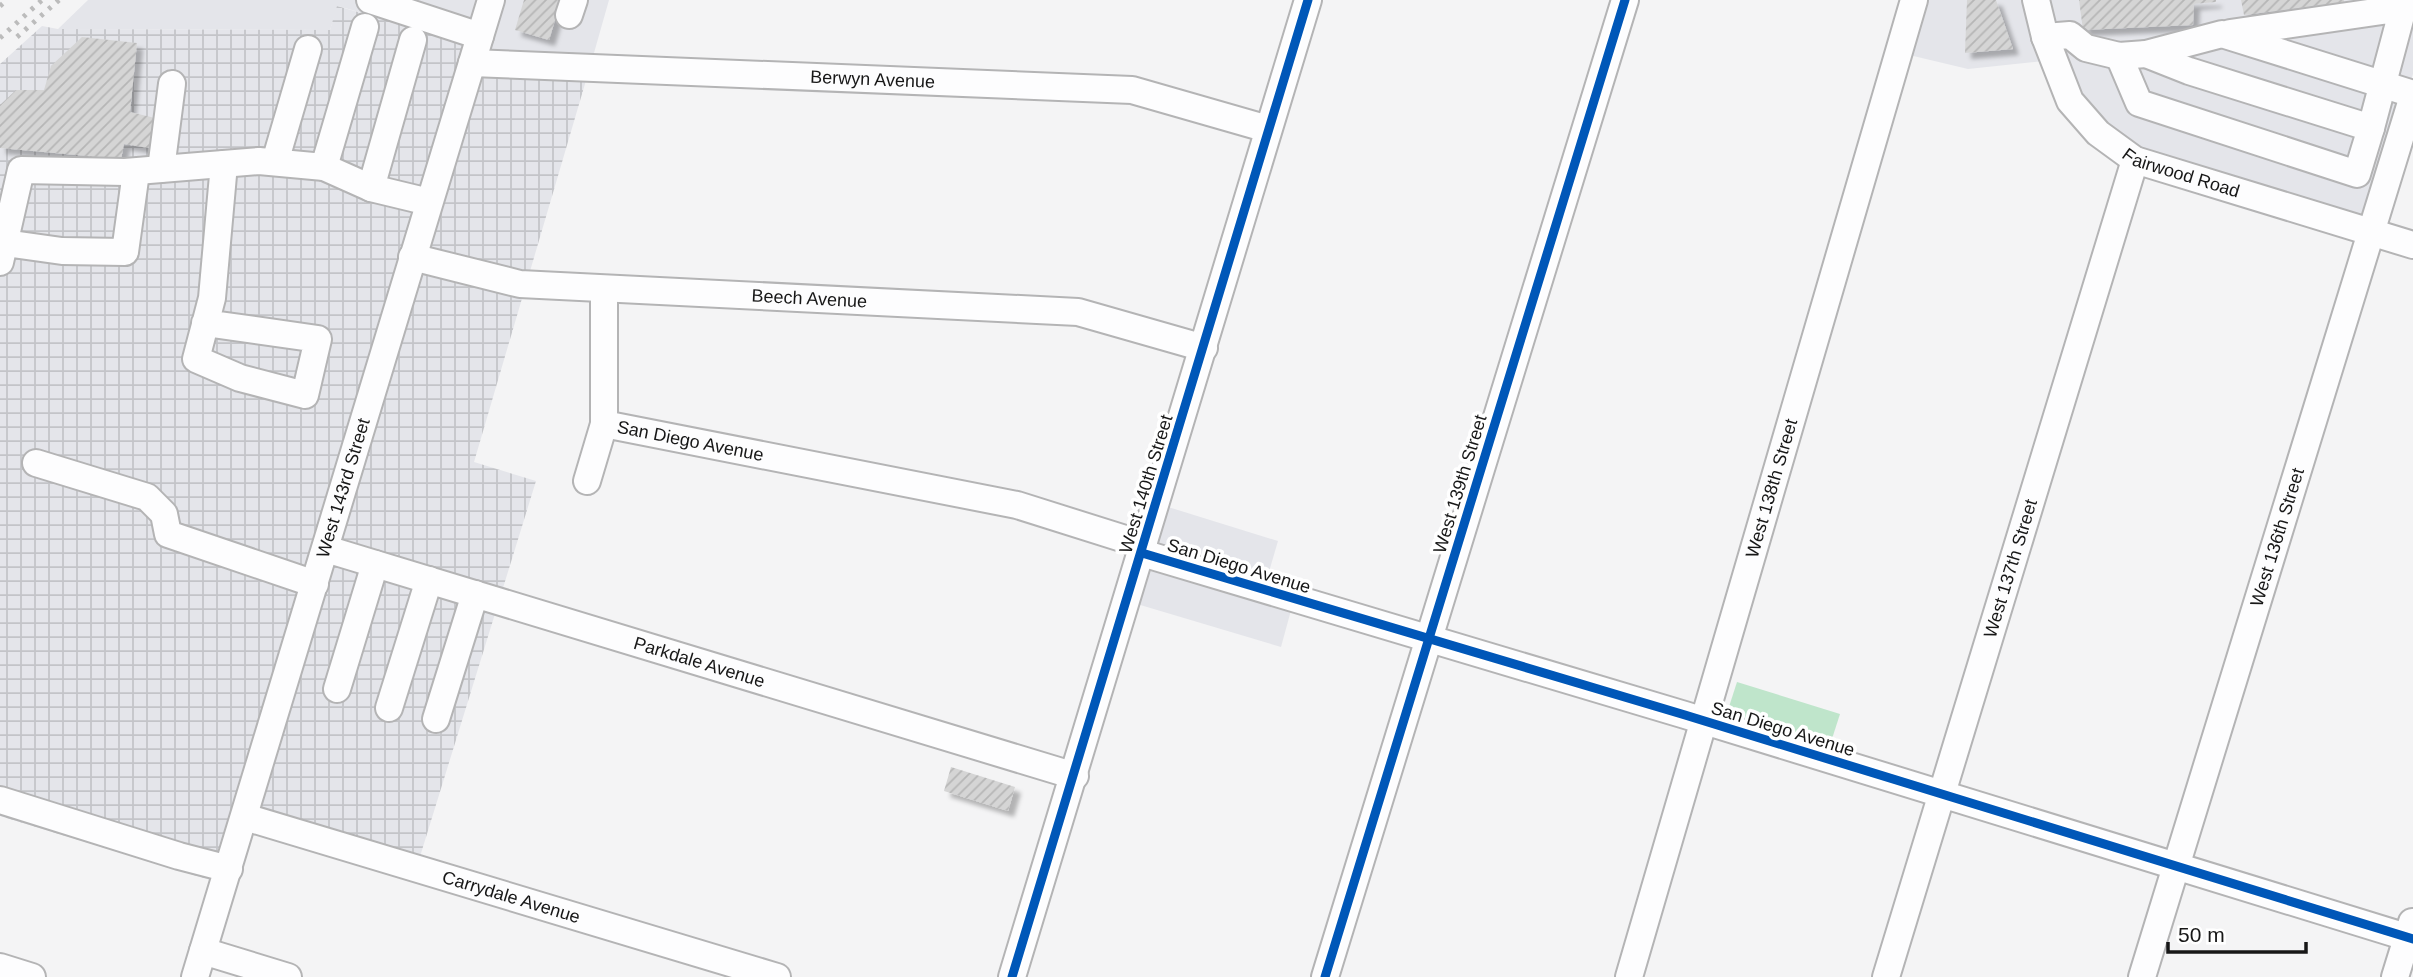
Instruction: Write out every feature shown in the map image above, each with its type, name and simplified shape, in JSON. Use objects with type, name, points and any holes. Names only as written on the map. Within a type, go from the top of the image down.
[{"type":"street","points":[[370,0],[480,36]]},
{"type":"street","name":"West 143rd Street","points":[[195,977],[491,0]]},
{"type":"street","name":"West 140th Street","points":[[1012,977],[1308,0]]},
{"type":"street","name":"West 139th Street","points":[[1325,977],[1625,0]]},
{"type":"street","name":"West 138th Street","points":[[1629,977],[1914,0]]},
{"type":"street","name":"Fairwood Road","points":[[2036,0],[2045,37],[2070,101],[2098,133],[2135,159],[2413,245]]},
{"type":"street","points":[[2045,37],[2070,35],[2086,48],[2119,56],[2146,54],[2222,34],[2407,5],[2357,174],[2139,103],[2119,56]]},
{"type":"street","points":[[324,167],[365,27]]},
{"type":"street","points":[[2222,34],[2413,95]]},
{"type":"street","points":[[371,188],[413,40]]},
{"type":"street","points":[[275,162],[308,49]]},
{"type":"street","points":[[2146,54],[2189,71],[2371,128]]},
{"type":"street","name":"Berwyn Avenue","points":[[471,63],[1132,90],[1268,129]]},
{"type":"street","points":[[172,85],[148,170],[125,252],[3,253],[21,170],[148,170],[275,162],[324,167],[371,188],[429,202]]},
{"type":"street","name":"West 136th Street","points":[[2142,977],[2413,95]]},
{"type":"street","name":"West 137th Street","points":[[1886,977],[2135,159]]},
{"type":"street","points":[[205,323],[212,298],[223,164]]},
{"type":"street","name":"Beech Avenue","points":[[412,257],[520,284],[1078,312],[1204,348]]},
{"type":"street","points":[[587,481],[604,424],[604,289]]},
{"type":"street","name":"San Diego Avenue","points":[[604,424],[1017,505],[1143,549],[1429,639],[2176,867],[2411,932]]},
{"type":"street","points":[[36,463],[147,497],[164,514],[168,534],[315,584]]},
{"type":"street","name":"Parkdale Avenue","points":[[326,549],[1075,776]]},
{"type":"street","points":[[337,689],[376,564]]},
{"type":"street","points":[[389,708],[429,580]]},
{"type":"street","points":[[436,719],[475,594]]},
{"type":"street","points":[[0,800],[178,856],[229,869]]},
{"type":"street","name":"Carrydale Avenue","points":[[245,817],[777,977]]},
{"type":"street","points":[[2395,977],[2411,932]]},
{"type":"street","points":[[203,951],[289,977]]},
{"type":"street","points":[[0,967],[32,977]]},
{"type":"shaded area","points":[[88,0],[609,0],[592,60],[505,54],[338,6],[330,30],[58,29]]},
{"type":"shaded area","points":[[1920,0],[2413,0],[2413,74],[2366,222],[2139,152],[2076,98],[2062,59],[1968,69],[1905,54]]},
{"type":"shaded area","points":[[337,6],[505,54],[592,60],[474,462],[536,481],[418,863],[251,813],[230,886],[0,816],[0,64],[42,26],[58,29],[330,30]]},
{"type":"shaded area","points":[[1165,506],[1278,541],[1266,582],[1296,592],[1281,647],[1137,604]]},
{"type":"green space","points":[[1737,682],[1840,714],[1830,745],[1727,713]]},
{"type":"building","points":[[524,0],[561,0],[549,40],[515,30]]},
{"type":"building","points":[[1967,0],[1996,0],[2013,49],[1965,53]]},
{"type":"building","points":[[2079,0],[2216,2],[2194,4],[2193,25],[2083,30]]},
{"type":"building","points":[[2241,0],[2344,0],[2344,2],[2244,15]]},
{"type":"building","points":[[82,37],[137,43],[130,112],[155,118],[149,148],[124,144],[121,159],[0,148],[0,105],[16,90],[44,90],[51,66]]},
{"type":"building","points":[[951,767],[1015,787],[1008,811],[944,791]]},
{"type":"railway","points":[[0,6],[7,0]]},
{"type":"railway","points":[[0,38],[42,0]]},
{"type":"railway","points":[[17,37],[59,0]]},
{"type":"cycle path","points":[[1012,977],[1308,0]]},
{"type":"cycle path","points":[[1325,977],[1625,0]]},
{"type":"cycle path","points":[[1142,553],[1685,715],[2413,939]]}]
